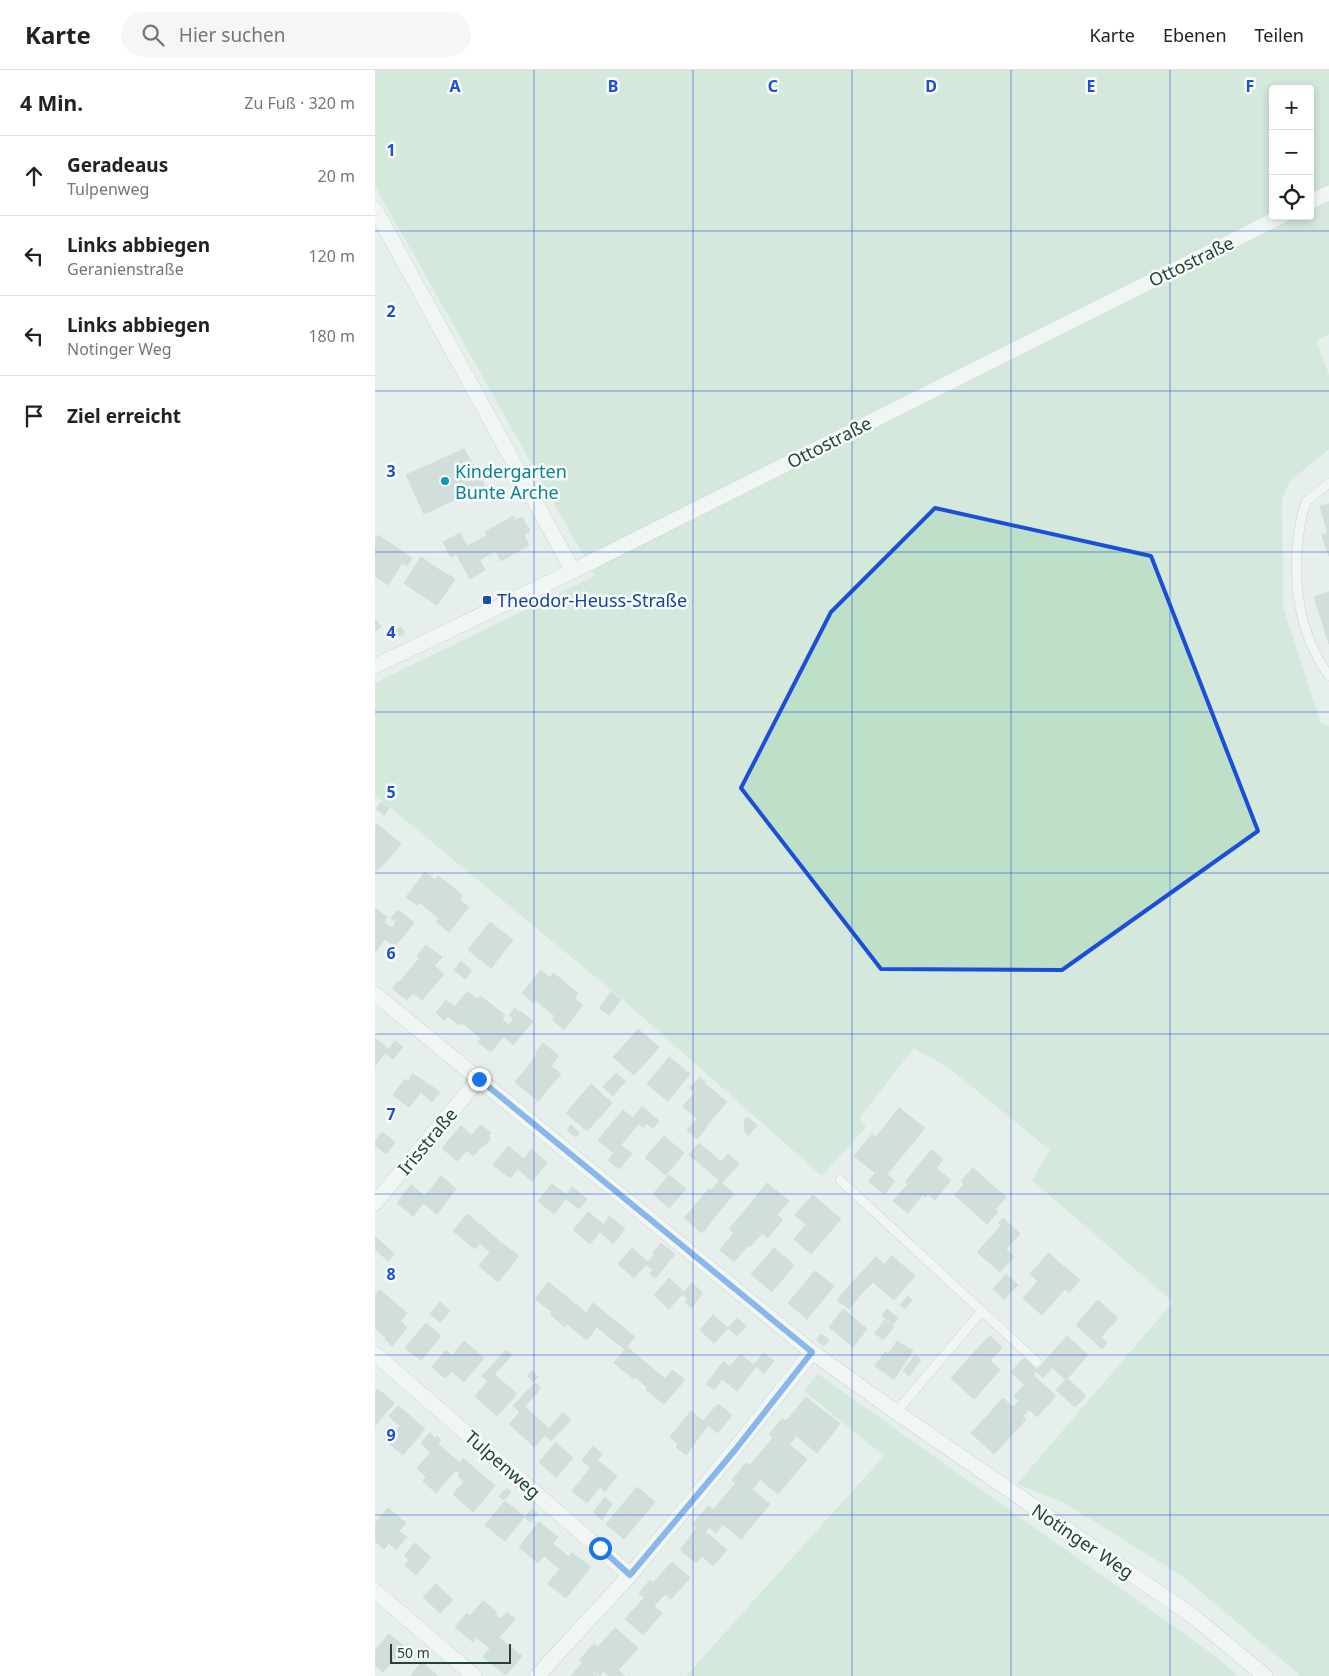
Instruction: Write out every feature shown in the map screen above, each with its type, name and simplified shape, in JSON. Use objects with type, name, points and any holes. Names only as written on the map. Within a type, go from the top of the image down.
[{"type":"street","points":[[1314,200],[1329,193]]},
{"type":"street","points":[[375,209],[573,571]]},
{"type":"street","name":"Ottostraße","points":[[375,666],[573,571],[1274,220]]},
{"type":"street","name":"Notinger Weg","points":[[375,994],[812,1352],[896,1412],[1195,1617],[1265,1676]]},
{"type":"street","name":"Irisstraße","points":[[375,1203],[479,1079]]},
{"type":"street","points":[[537,1676],[630,1575],[735,1450],[812,1352]]},
{"type":"street","name":"Tulpenweg","points":[[375,1354],[630,1575]]},
{"type":"street","points":[[375,1590],[474,1676]]},
{"type":"lane","points":[[1329,483],[1307,501],[1303,511],[1296,589],[1315,654],[1329,676]]},
{"type":"lane","points":[[840,1180],[1037,1362]]},
{"type":"lane","points":[[896,1412],[985,1314]]},
{"type":"highlighted area","points":[[935,508],[1151,556],[1258,831],[1062,970],[881,969],[741,788],[831,612]]},
{"type":"green space","points":[[375,70],[1329,70],[1329,334],[1316,340],[1329,375],[1329,449],[1289,482],[1282,500],[1283,607],[1321,724],[1329,726],[1329,1676],[1301,1676],[1182,1576],[1063,1502],[1017,1484],[1173,1302],[1032,1180],[1050,1150],[950,1069],[914,1048],[859,1118],[866,1127],[822,1176],[621,998],[375,795],[375,683],[595,576],[375,186]]},
{"type":"green space","points":[[818,1374],[1214,1655],[1238,1676],[686,1676],[884,1456],[804,1391]]},
{"type":"building","name":"Kindergarten Bunte Arche","points":[[464,449],[485,486],[424,514],[406,475]]},
{"type":"building","points":[[1329,504],[1329,556],[1322,535],[1328,533],[1320,506]]},
{"type":"building","points":[[513,516],[529,545],[515,553],[500,524]]},
{"type":"building","points":[[522,517],[530,531],[524,535],[515,520]]},
{"type":"building","points":[[500,524],[515,553],[501,561],[485,532]]},
{"type":"building","points":[[460,533],[467,546],[451,557],[443,542]]},
{"type":"building","points":[[378,535],[393,545],[375,572],[375,539]]},
{"type":"building","points":[[487,535],[495,551],[480,560],[471,544]]},
{"type":"building","points":[[471,544],[485,570],[470,579],[456,553]]},
{"type":"building","points":[[393,545],[407,555],[388,585],[375,576],[375,572]]},
{"type":"building","points":[[407,555],[412,558],[407,566],[402,563]]},
{"type":"building","points":[[421,557],[432,565],[415,591],[404,583]]},
{"type":"building","points":[[432,565],[443,572],[426,598],[415,591]]},
{"type":"building","points":[[443,572],[455,579],[437,605],[426,598]]},
{"type":"building","points":[[1329,592],[1329,644],[1314,597]]},
{"type":"building","points":[[375,619],[381,627],[375,631]]},
{"type":"building","points":[[401,627],[404,634],[394,638],[391,632]]},
{"type":"building","points":[[381,802],[389,808],[384,815],[376,809]]},
{"type":"building","points":[[376,823],[401,844],[389,858],[375,846]]},
{"type":"building","points":[[375,846],[389,858],[377,871],[375,870]]},
{"type":"building","points":[[425,872],[435,880],[438,876],[450,885],[430,911],[419,902],[417,905],[406,897]]},
{"type":"building","points":[[450,885],[463,896],[460,900],[469,907],[449,932],[436,922],[439,918],[430,911]]},
{"type":"building","points":[[375,908],[387,917],[384,922],[393,929],[375,952]]},
{"type":"building","points":[[398,910],[402,913],[395,921],[391,918]]},
{"type":"building","points":[[402,913],[414,923],[395,946],[385,939]]},
{"type":"building","points":[[490,922],[513,940],[502,954],[479,936]]},
{"type":"building","points":[[479,936],[502,954],[491,968],[468,950]]},
{"type":"building","points":[[426,945],[442,957],[434,966],[422,955],[420,958],[417,956]]},
{"type":"building","points":[[422,955],[444,974],[434,986],[411,968]]},
{"type":"building","points":[[461,961],[472,971],[465,979],[454,970]]},
{"type":"building","points":[[411,968],[434,986],[422,1000],[400,982]]},
{"type":"building","points":[[541,970],[550,978],[554,973],[565,983],[545,1008],[535,1000],[533,1003],[522,993]]},
{"type":"building","points":[[398,981],[413,993],[407,1000],[392,988]]},
{"type":"building","points":[[565,983],[578,993],[574,998],[583,1005],[564,1029],[552,1020],[555,1016],[545,1008]]},
{"type":"building","points":[[467,992],[477,999],[480,996],[492,1005],[472,1031],[461,1022],[459,1025],[447,1016]]},
{"type":"building","points":[[611,992],[621,1000],[609,1015],[599,1008]]},
{"type":"building","points":[[446,1000],[455,1007],[444,1020],[436,1013]]},
{"type":"building","points":[[492,1005],[505,1015],[502,1019],[511,1027],[491,1052],[478,1042],[481,1038],[472,1031]]},
{"type":"building","points":[[515,1008],[519,1012],[514,1019],[509,1015]]},
{"type":"building","points":[[520,1011],[533,1021],[513,1045],[503,1036],[511,1027],[509,1025]]},
{"type":"building","points":[[638,1029],[659,1047],[647,1061],[626,1043]]},
{"type":"building","points":[[375,1038],[388,1049],[375,1066]]},
{"type":"building","points":[[395,1041],[403,1047],[393,1059],[385,1053]]},
{"type":"building","points":[[543,1043],[559,1056],[551,1066],[535,1053]]},
{"type":"building","points":[[626,1043],[647,1061],[634,1075],[613,1057]]},
{"type":"building","points":[[537,1055],[561,1074],[549,1088],[526,1069]]},
{"type":"building","points":[[669,1057],[690,1074],[668,1101],[647,1084]]},
{"type":"building","points":[[526,1069],[549,1088],[538,1101],[515,1082]]},
{"type":"building","points":[[616,1073],[626,1082],[621,1086],[612,1078]]},
{"type":"building","points":[[413,1074],[440,1092],[432,1102],[408,1081]]},
{"type":"building","points":[[700,1077],[705,1082],[695,1093],[689,1088]]},
{"type":"building","points":[[612,1078],[621,1086],[617,1091],[607,1082]]},
{"type":"building","points":[[405,1079],[421,1092],[409,1107],[393,1095]]},
{"type":"building","points":[[607,1082],[617,1091],[613,1096],[603,1087]]},
{"type":"building","points":[[704,1083],[727,1102],[706,1126],[683,1106]]},
{"type":"building","points":[[591,1084],[612,1103],[600,1117],[579,1098]]},
{"type":"building","points":[[579,1098],[600,1117],[587,1131],[566,1113]]},
{"type":"building","points":[[642,1106],[653,1116],[643,1127],[633,1118]]},
{"type":"building","points":[[899,1108],[925,1128],[883,1179],[854,1156],[872,1134],[876,1137]]},
{"type":"building","points":[[623,1110],[639,1123],[614,1153],[598,1140]]},
{"type":"building","points":[[653,1116],[659,1121],[653,1128],[646,1123]]},
{"type":"building","points":[[747,1117],[757,1125],[749,1135],[745,1132],[744,1120]]},
{"type":"building","points":[[697,1119],[707,1127],[697,1139],[687,1130]]},
{"type":"building","points":[[481,1125],[491,1133],[488,1136],[491,1138],[484,1146],[472,1135]]},
{"type":"building","points":[[571,1125],[579,1133],[576,1137],[567,1130]]},
{"type":"building","points":[[461,1126],[483,1145],[473,1156],[467,1150],[457,1161],[442,1148]]},
{"type":"building","points":[[382,1132],[395,1142],[386,1154],[375,1145],[375,1141]]},
{"type":"building","points":[[664,1136],[684,1153],[666,1175],[645,1158]]},
{"type":"building","points":[[699,1143],[721,1162],[711,1173],[689,1155]]},
{"type":"building","points":[[621,1145],[632,1154],[619,1169],[608,1160]]},
{"type":"building","points":[[508,1146],[525,1160],[510,1178],[493,1165]]},
{"type":"building","points":[[531,1149],[547,1163],[532,1181],[518,1169]]},
{"type":"building","points":[[931,1150],[943,1159],[936,1168],[951,1180],[935,1200],[928,1194],[925,1197],[905,1182]]},
{"type":"building","points":[[728,1154],[739,1164],[722,1183],[711,1173]]},
{"type":"building","points":[[973,1168],[1006,1197],[995,1210],[998,1212],[987,1224],[955,1195],[964,1184],[961,1181]]},
{"type":"building","points":[[875,1173],[883,1179],[887,1174],[895,1181],[884,1194],[868,1181]]},
{"type":"building","points":[[669,1175],[686,1189],[669,1208],[653,1194]]},
{"type":"building","points":[[441,1176],[456,1189],[437,1214],[423,1203],[427,1198],[425,1196]]},
{"type":"building","points":[[719,1181],[734,1194],[726,1203],[711,1191]]},
{"type":"building","points":[[767,1183],[789,1201],[777,1215],[783,1220],[774,1230],[747,1208]]},
{"type":"building","points":[[552,1184],[568,1196],[554,1214],[538,1201]]},
{"type":"building","points":[[908,1184],[922,1195],[908,1213],[893,1201]]},
{"type":"building","points":[[411,1185],[427,1198],[413,1216],[397,1203]]},
{"type":"building","points":[[572,1187],[587,1199],[579,1209],[566,1199],[568,1196],[566,1195]]},
{"type":"building","points":[[709,1189],[726,1203],[714,1218],[697,1203]]},
{"type":"building","points":[[813,1195],[823,1204],[806,1224],[795,1215]]},
{"type":"building","points":[[697,1203],[714,1218],[702,1233],[684,1218]]},
{"type":"building","points":[[823,1204],[841,1219],[811,1254],[794,1239]]},
{"type":"building","points":[[747,1208],[774,1230],[768,1238],[762,1233],[750,1247],[729,1229]]},
{"type":"building","points":[[588,1212],[605,1226],[590,1244],[573,1230]]},
{"type":"building","points":[[467,1214],[489,1232],[475,1249],[453,1231]]},
{"type":"building","points":[[609,1216],[625,1229],[613,1244],[600,1232]]},
{"type":"building","points":[[1003,1218],[1020,1234],[1006,1249],[1014,1257],[1000,1272],[977,1252],[1002,1225],[998,1223]]},
{"type":"building","points":[[489,1232],[499,1241],[490,1252],[480,1243]]},
{"type":"building","points":[[734,1233],[748,1245],[734,1262],[720,1250]]},
{"type":"building","points":[[375,1236],[394,1254],[388,1261],[375,1249]]},
{"type":"building","points":[[499,1241],[519,1256],[498,1282],[479,1266]]},
{"type":"building","points":[[661,1243],[675,1254],[667,1264],[653,1253]]},
{"type":"building","points":[[632,1248],[648,1262],[634,1278],[618,1264]]},
{"type":"building","points":[[774,1248],[794,1265],[772,1292],[751,1274]]},
{"type":"building","points":[[1049,1253],[1056,1260],[1038,1281],[1030,1274]]},
{"type":"building","points":[[655,1254],[667,1264],[655,1278],[649,1273],[653,1270],[646,1264]]},
{"type":"building","points":[[892,1256],[915,1276],[894,1300],[870,1280]]},
{"type":"building","points":[[876,1257],[884,1264],[870,1280],[862,1272]]},
{"type":"building","points":[[1056,1260],[1080,1280],[1069,1293],[1065,1289],[1042,1315],[1023,1298]]},
{"type":"building","points":[[815,1271],[834,1286],[807,1319],[788,1303]]},
{"type":"building","points":[[862,1272],[873,1282],[861,1294],[850,1285]]},
{"type":"building","points":[[1006,1274],[1018,1285],[1004,1299],[993,1289]]},
{"type":"building","points":[[669,1278],[684,1292],[669,1309],[654,1295]]},
{"type":"building","points":[[548,1282],[573,1302],[558,1321],[550,1314],[552,1312],[535,1299]]},
{"type":"building","points":[[692,1283],[703,1293],[691,1308],[685,1302],[688,1299],[682,1294]]},
{"type":"building","points":[[850,1285],[861,1294],[849,1309],[837,1300]]},
{"type":"building","points":[[380,1290],[407,1313],[386,1337],[375,1328],[375,1295]]},
{"type":"building","points":[[908,1296],[912,1300],[905,1309],[900,1305]]},
{"type":"building","points":[[1098,1300],[1118,1318],[1101,1337],[1081,1319]]},
{"type":"building","points":[[440,1302],[450,1311],[440,1322],[430,1314]]},
{"type":"building","points":[[573,1302],[599,1324],[587,1340],[567,1324],[565,1327],[558,1321]]},
{"type":"building","points":[[593,1303],[620,1325],[610,1338],[597,1327],[599,1324],[586,1313]]},
{"type":"building","points":[[843,1309],[867,1329],[853,1347],[829,1327]]},
{"type":"building","points":[[887,1309],[898,1318],[893,1324],[882,1316]]},
{"type":"building","points":[[713,1315],[728,1328],[714,1343],[700,1330]]},
{"type":"building","points":[[737,1318],[746,1326],[737,1336],[728,1328]]},
{"type":"building","points":[[1081,1319],[1107,1343],[1102,1349],[1076,1325]]},
{"type":"building","points":[[885,1320],[894,1327],[883,1340],[875,1333]]},
{"type":"building","points":[[400,1321],[407,1328],[392,1346],[385,1339]]},
{"type":"building","points":[[426,1323],[441,1336],[421,1360],[405,1348]]},
{"type":"building","points":[[620,1325],[635,1337],[625,1349],[610,1338]]},
{"type":"building","points":[[821,1334],[829,1340],[824,1346],[816,1340]]},
{"type":"building","points":[[990,1336],[1002,1347],[990,1361],[977,1349]]},
{"type":"building","points":[[1067,1336],[1088,1355],[1066,1380],[1045,1361]]},
{"type":"building","points":[[464,1341],[484,1358],[464,1382],[444,1365]]},
{"type":"building","points":[[897,1341],[913,1351],[894,1379],[875,1366],[885,1352],[888,1354]]},
{"type":"building","points":[[627,1347],[646,1363],[634,1379],[614,1363]]},
{"type":"building","points":[[977,1349],[1000,1370],[974,1399],[951,1378]]},
{"type":"building","points":[[446,1350],[452,1356],[444,1365],[451,1372],[445,1378],[432,1367]]},
{"type":"building","points":[[506,1350],[512,1355],[488,1381],[482,1376]]},
{"type":"building","points":[[763,1353],[774,1361],[764,1373],[754,1365]]},
{"type":"building","points":[[740,1354],[756,1367],[737,1391],[721,1378]]},
{"type":"building","points":[[915,1355],[921,1360],[909,1376],[903,1371]]},
{"type":"building","points":[[1024,1358],[1037,1370],[1024,1384],[1011,1372]]},
{"type":"building","points":[[724,1361],[730,1367],[714,1390],[706,1384]]},
{"type":"building","points":[[1045,1361],[1053,1367],[1043,1378],[1036,1371]]},
{"type":"building","points":[[646,1363],[659,1374],[648,1388],[635,1377]]},
{"type":"building","points":[[672,1370],[685,1380],[677,1389],[665,1379]]},
{"type":"building","points":[[532,1371],[538,1377],[533,1382],[528,1376]]},
{"type":"building","points":[[494,1374],[517,1394],[497,1416],[475,1396]]},
{"type":"building","points":[[659,1374],[677,1389],[664,1404],[646,1390]]},
{"type":"building","points":[[1033,1375],[1056,1396],[1037,1417],[1014,1396]]},
{"type":"building","points":[[1067,1378],[1086,1396],[1075,1407],[1056,1390]]},
{"type":"building","points":[[535,1383],[541,1388],[520,1412],[513,1406]]},
{"type":"building","points":[[378,1389],[394,1403],[375,1426],[375,1392]]},
{"type":"building","points":[[806,1397],[840,1424],[817,1453],[783,1425]]},
{"type":"building","points":[[1003,1398],[1026,1419],[1010,1437],[987,1416]]},
{"type":"building","points":[[1019,1401],[1029,1410],[1023,1416],[1013,1407]]},
{"type":"building","points":[[718,1404],[732,1415],[718,1433],[703,1421]]},
{"type":"building","points":[[398,1406],[403,1410],[394,1421],[389,1416]]},
{"type":"building","points":[[525,1407],[546,1426],[530,1443],[509,1424]]},
{"type":"building","points":[[403,1410],[409,1415],[400,1426],[394,1421]]},
{"type":"building","points":[[691,1411],[708,1425],[686,1455],[676,1447],[678,1444],[670,1437]]},
{"type":"building","points":[[563,1413],[571,1420],[551,1441],[545,1435],[534,1447],[530,1443],[546,1426],[549,1429]]},
{"type":"building","points":[[409,1415],[425,1429],[403,1455],[386,1441]]},
{"type":"building","points":[[987,1416],[1010,1437],[994,1454],[971,1433]]},
{"type":"building","points":[[782,1419],[786,1421],[783,1425],[796,1436],[789,1445],[776,1434],[773,1437],[769,1434]]},
{"type":"building","points":[[430,1433],[435,1438],[426,1448],[421,1443]]},
{"type":"building","points":[[776,1434],[807,1459],[778,1494],[747,1469]]},
{"type":"building","points":[[437,1436],[441,1440],[431,1452],[426,1448]]},
{"type":"building","points":[[556,1443],[573,1458],[556,1477],[539,1462]]},
{"type":"building","points":[[438,1444],[448,1453],[426,1477],[417,1468]]},
{"type":"building","points":[[593,1446],[602,1454],[591,1468],[582,1460]]},
{"type":"building","points":[[448,1453],[461,1464],[436,1493],[423,1481]]},
{"type":"building","points":[[463,1458],[475,1469],[464,1482],[458,1476],[460,1474],[456,1470]]},
{"type":"building","points":[[597,1460],[617,1476],[605,1491],[585,1475]]},
{"type":"building","points":[[746,1463],[750,1466],[747,1469],[760,1480],[752,1490],[739,1479],[736,1483],[732,1480]]},
{"type":"building","points":[[475,1469],[495,1486],[473,1512],[453,1494]]},
{"type":"building","points":[[585,1475],[600,1487],[587,1503],[572,1491]]},
{"type":"building","points":[[739,1479],[770,1504],[741,1539],[710,1514]]},
{"type":"building","points":[[637,1487],[655,1502],[640,1520],[622,1505]]},
{"type":"building","points":[[507,1488],[511,1492],[504,1500],[499,1496]]},
{"type":"building","points":[[605,1497],[612,1504],[602,1520],[593,1512]]},
{"type":"building","points":[[505,1501],[515,1509],[495,1533],[485,1525]]},
{"type":"building","points":[[622,1505],[640,1520],[624,1539],[606,1524]]},
{"type":"building","points":[[708,1506],[714,1510],[710,1514],[723,1524],[716,1533],[709,1527],[705,1532],[692,1525]]},
{"type":"building","points":[[388,1508],[406,1523],[384,1549],[375,1541],[375,1523]]},
{"type":"building","points":[[515,1509],[524,1517],[505,1541],[495,1533]]},
{"type":"building","points":[[532,1509],[537,1513],[530,1522],[525,1517]]},
{"type":"building","points":[[539,1522],[558,1537],[538,1563],[519,1547]]},
{"type":"building","points":[[698,1526],[727,1550],[713,1566],[702,1556],[696,1563],[680,1550]]},
{"type":"building","points":[[399,1531],[407,1537],[396,1549],[389,1543]]},
{"type":"building","points":[[415,1543],[431,1557],[416,1575],[405,1565],[409,1560],[404,1556]]},
{"type":"building","points":[[553,1544],[569,1557],[560,1569],[543,1555]]},
{"type":"building","points":[[572,1553],[591,1567],[566,1598],[548,1584]]},
{"type":"building","points":[[672,1562],[690,1578],[671,1599],[653,1583]]},
{"type":"building","points":[[650,1580],[665,1594],[654,1606],[639,1593]]},
{"type":"building","points":[[436,1584],[453,1600],[440,1613],[423,1597]]},
{"type":"building","points":[[644,1598],[662,1613],[643,1635],[625,1619]]},
{"type":"building","points":[[483,1601],[497,1612],[473,1642],[455,1627],[467,1613],[470,1616]]},
{"type":"building","points":[[507,1612],[515,1619],[490,1648],[477,1638],[496,1615],[501,1619]]},
{"type":"building","points":[[615,1628],[638,1648],[618,1670],[596,1649]]},
{"type":"building","points":[[389,1634],[405,1647],[383,1672],[375,1665],[375,1650]]},
{"type":"building","points":[[499,1638],[522,1656],[506,1675],[483,1657]]},
{"type":"building","points":[[594,1644],[597,1647],[596,1649],[625,1676],[609,1676],[585,1654]]},
{"type":"building","points":[[585,1654],[604,1671],[600,1676],[579,1660]]},
{"type":"building","points":[[422,1662],[438,1676],[410,1676]]},
{"type":"building","points":[[582,1663],[597,1676],[571,1676]]},
{"type":"place","name":"Kindergarten Bunte Arche","points":[[445,481]]},
{"type":"place","name":"Theodor-Heuss-Straße","points":[[487,600]]},
{"type":"route","points":[[479,1079],[812,1352],[735,1450],[630,1575],[600,1548]]}]
